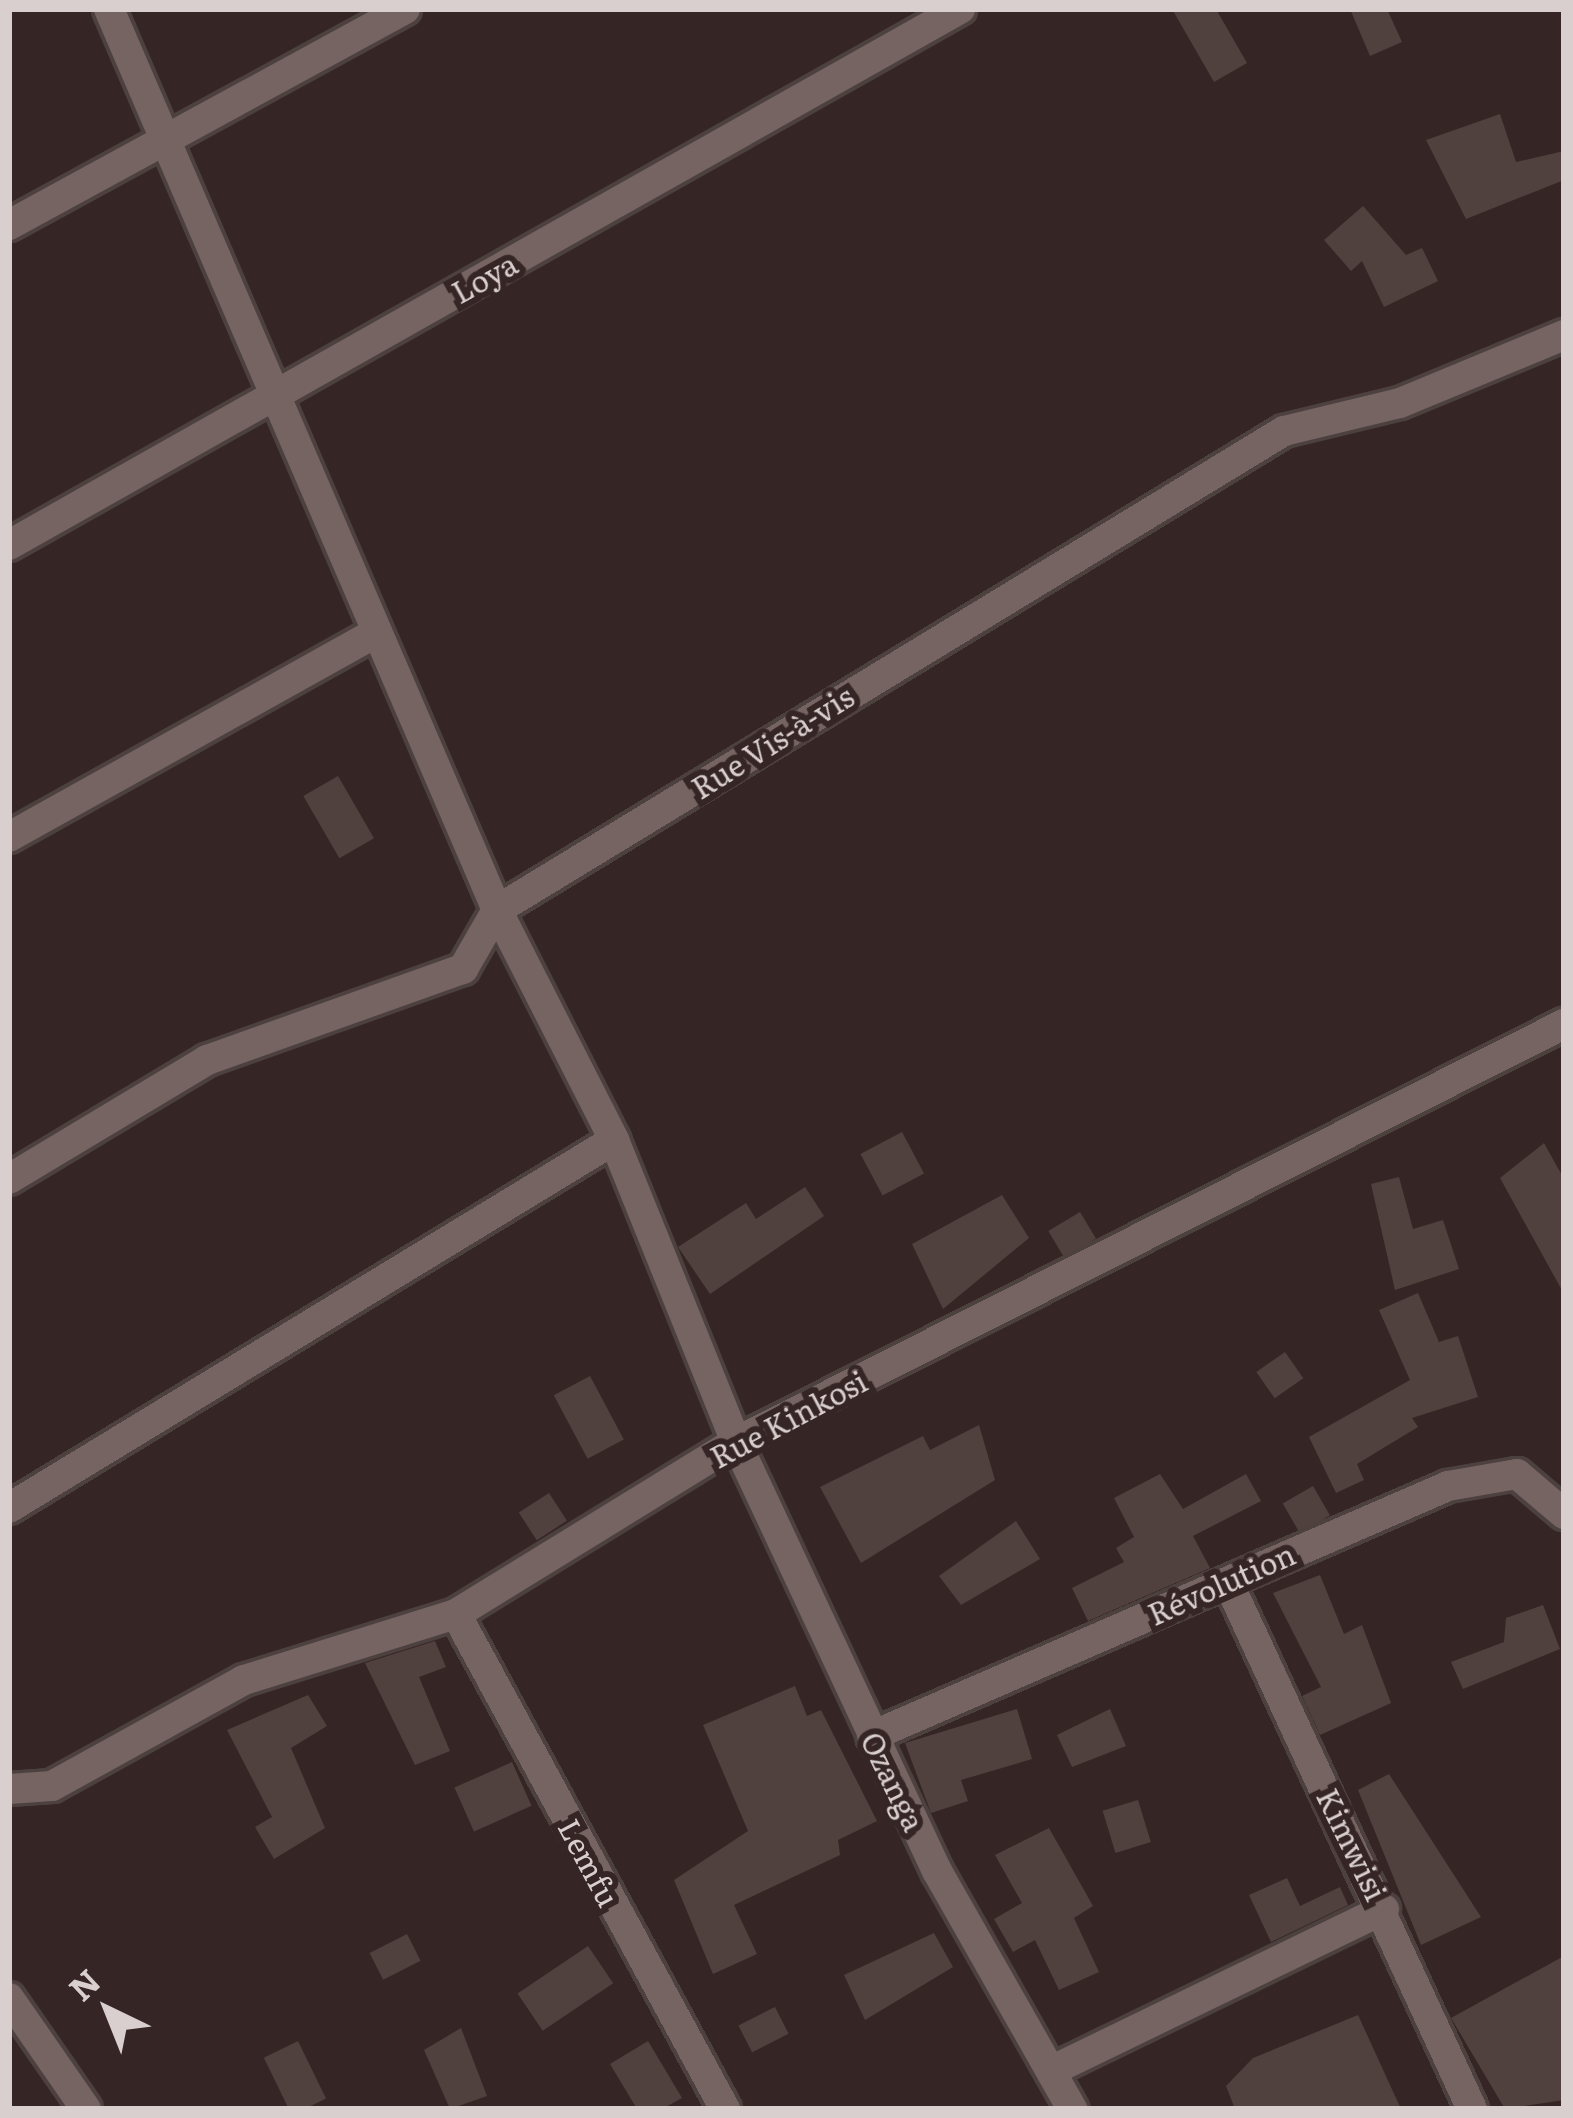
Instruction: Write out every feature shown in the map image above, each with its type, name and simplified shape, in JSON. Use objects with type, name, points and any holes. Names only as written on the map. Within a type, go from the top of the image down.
[{"type":"street","name":"Ozanga","points":[[110,9],[497,910],[614,1140],[736,1442],[872,1736],[1072,2109]]},
{"type":"street","points":[[9,225],[160,134],[405,9]]},
{"type":"street","name":"Loya","points":[[9,545],[960,9]]},
{"type":"street","name":"Rue Vis-à-vis","points":[[9,1179],[207,1060],[463,969],[497,910],[1284,431],[1400,403],[1564,335]]},
{"type":"street","points":[[9,837],[375,633]]},
{"type":"street","name":"Rue Kinkosi","points":[[9,1789],[52,1786],[244,1680],[456,1614],[736,1442],[1564,1024]]},
{"type":"street","points":[[9,1508],[614,1140]]},
{"type":"street","name":"Révolution","points":[[872,1736],[1448,1486],[1517,1474],[1564,1514]]},
{"type":"street","name":"Kimwisi","points":[[1228,1582],[1384,1909],[1472,2109]]},
{"type":"street","name":"Lemfu","points":[[456,1614],[724,2109]]},
{"type":"street","points":[[1053,2070],[1384,1909]]},
{"type":"street","points":[[9,1998],[86,2109]]},
{"type":"building","points":[[1172,9],[1216,9],[1247,63],[1214,82]]},
{"type":"building","points":[[1350,9],[1387,9],[1402,42],[1370,56]]},
{"type":"building","points":[[1500,114],[1516,162],[1564,151],[1564,180],[1466,219],[1426,140]]},
{"type":"building","points":[[1363,206],[1406,255],[1422,248],[1438,281],[1384,307],[1362,261],[1351,271],[1324,240]]},
{"type":"building","points":[[338,776],[374,838],[339,858],[303,796]]},
{"type":"building","points":[[902,1132],[924,1173],[883,1196],[861,1154]]},
{"type":"building","points":[[1544,1143],[1564,1179],[1564,1294],[1500,1178]]},
{"type":"building","points":[[1399,1177],[1413,1229],[1443,1220],[1459,1269],[1395,1290],[1371,1184]]},
{"type":"building","points":[[805,1187],[824,1216],[710,1294],[678,1247],[746,1203],[756,1219]]},
{"type":"building","points":[[1002,1195],[1029,1238],[943,1309],[912,1244]]},
{"type":"building","points":[[1080,1212],[1096,1239],[1064,1258],[1048,1231]]},
{"type":"building","points":[[1418,1293],[1439,1342],[1458,1336],[1478,1397],[1412,1418],[1418,1427],[1357,1464],[1364,1480],[1336,1493],[1309,1437],[1410,1380],[1379,1310]]},
{"type":"building","points":[[1285,1352],[1303,1378],[1275,1398],[1256,1372]]},
{"type":"building","points":[[590,1376],[624,1440],[588,1459],[554,1395]]},
{"type":"building","points":[[979,1425],[995,1480],[861,1563],[820,1487],[923,1436],[930,1450]]},
{"type":"building","points":[[1160,1474],[1183,1509],[1246,1474],[1261,1501],[1193,1536],[1210,1568],[1088,1621],[1072,1588],[1124,1562],[1116,1548],[1134,1537],[1114,1498]]},
{"type":"building","points":[[1313,1486],[1330,1515],[1300,1533],[1283,1504]]},
{"type":"building","points":[[549,1493],[567,1521],[537,1540],[519,1513]]},
{"type":"building","points":[[1016,1521],[1040,1559],[961,1605],[939,1576]]},
{"type":"building","points":[[1320,1575],[1344,1634],[1362,1625],[1391,1703],[1320,1735],[1302,1696],[1321,1687],[1273,1593]]},
{"type":"building","points":[[1543,1605],[1560,1649],[1463,1689],[1451,1662],[1504,1642],[1506,1618]]},
{"type":"building","points":[[435,1641],[446,1667],[419,1677],[450,1751],[415,1765],[365,1663]]},
{"type":"building","points":[[795,1686],[807,1716],[821,1710],[877,1821],[838,1840],[840,1855],[734,1905],[757,1954],[713,1974],[674,1880],[748,1831],[703,1725]]},
{"type":"building","points":[[308,1695],[327,1726],[291,1748],[325,1828],[274,1859],[255,1827],[272,1817],[227,1730]]},
{"type":"building","points":[[1017,1709],[1032,1759],[961,1780],[968,1801],[931,1813],[905,1743]]},
{"type":"building","points":[[1110,1709],[1126,1746],[1072,1767],[1057,1735]]},
{"type":"building","points":[[512,1762],[532,1806],[474,1831],[454,1788]]},
{"type":"building","points":[[1389,1774],[1481,1917],[1421,1945],[1358,1790]]},
{"type":"building","points":[[1138,1800],[1151,1842],[1115,1853],[1103,1811]]},
{"type":"building","points":[[1049,1828],[1093,1906],[1074,1918],[1099,1972],[1059,1990],[1035,1940],[1013,1952],[994,1919],[1022,1903],[995,1855]]},
{"type":"building","points":[[1287,1878],[1300,1906],[1340,1887],[1348,1905],[1271,1942],[1249,1895]]},
{"type":"building","points":[[934,1933],[953,1967],[865,2020],[844,1975]]},
{"type":"building","points":[[407,1934],[421,1961],[383,1980],[370,1953]]},
{"type":"building","points":[[588,1946],[613,1983],[543,2031],[518,1994]]},
{"type":"building","points":[[1564,1956],[1564,2100],[1505,2109],[1451,2018]]},
{"type":"building","points":[[775,2007],[789,2034],[752,2052],[738,2026]]},
{"type":"building","points":[[1358,2015],[1401,2109],[1235,2109],[1226,2086],[1253,2058]]},
{"type":"building","points":[[461,2028],[487,2096],[450,2109],[424,2050]]},
{"type":"building","points":[[298,2041],[326,2099],[305,2109],[289,2109],[264,2058]]},
{"type":"building","points":[[648,2041],[682,2098],[662,2109],[637,2109],[610,2064]]}]
